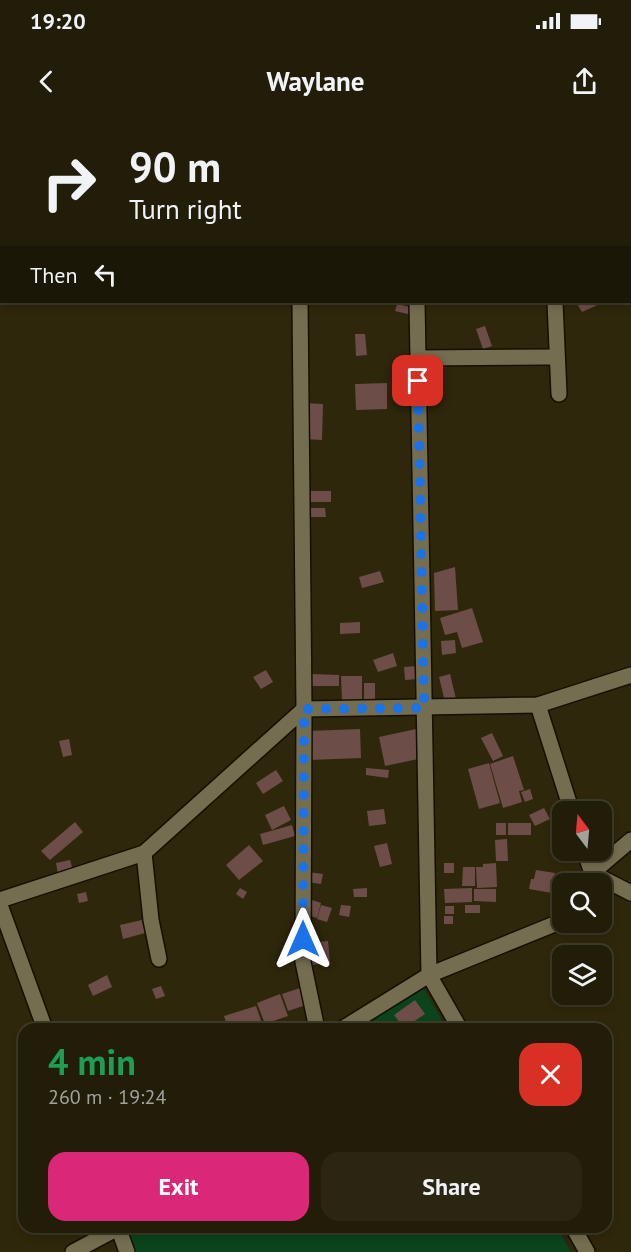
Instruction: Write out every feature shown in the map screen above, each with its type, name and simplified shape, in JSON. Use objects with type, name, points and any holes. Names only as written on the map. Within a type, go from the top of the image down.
[{"type":"street","points":[[300,303],[304,709],[303,962],[316,1023]]},
{"type":"street","points":[[417,303],[429,975],[457,1023]]},
{"type":"street","points":[[555,303],[558,394]]},
{"type":"street","points":[[418,358],[557,357]]},
{"type":"street","points":[[0,900],[144,852],[304,709],[538,705],[631,675]]},
{"type":"street","points":[[538,705],[569,801]]},
{"type":"street","points":[[595,873],[631,840]]},
{"type":"street","points":[[144,852],[151,920],[159,959]]},
{"type":"street","points":[[612,886],[631,893]]},
{"type":"street","points":[[0,905],[4,929],[43,1023]]},
{"type":"street","points":[[352,1023],[429,975],[552,925]]},
{"type":"street","points":[[73,1252],[109,1233]]},
{"type":"street","points":[[120,1233],[127,1252]]},
{"type":"street","points":[[576,1233],[587,1252]]},
{"type":"green space","points":[[421,984],[444,1023],[369,1023]]},
{"type":"green space","points":[[127,1233],[560,1233],[571,1252],[134,1252]]},
{"type":"building","points":[[577,303],[602,303],[582,312]]},
{"type":"building","points":[[397,304],[414,308],[412,315],[395,311]]},
{"type":"building","points":[[485,326],[492,346],[483,349],[476,329]]},
{"type":"building","points":[[355,334],[365,334],[367,355],[356,356]]},
{"type":"building","points":[[387,383],[387,409],[356,410],[355,384]]},
{"type":"building","points":[[304,403],[323,404],[322,440],[302,439]]},
{"type":"building","points":[[304,491],[331,491],[331,502],[304,502]]},
{"type":"building","points":[[311,508],[325,508],[326,517],[311,517]]},
{"type":"building","points":[[455,567],[458,610],[435,611],[434,573]]},
{"type":"building","points":[[380,571],[384,582],[362,588],[359,577]]},
{"type":"building","points":[[472,608],[483,642],[462,648],[457,632],[445,635],[440,618]]},
{"type":"building","points":[[360,622],[360,633],[340,634],[340,623]]},
{"type":"building","points":[[455,640],[456,653],[442,655],[441,641]]},
{"type":"building","points":[[393,653],[397,666],[378,672],[373,660]]},
{"type":"building","points":[[417,666],[418,679],[405,680],[404,667]]},
{"type":"building","points":[[266,670],[273,682],[261,689],[253,677]]},
{"type":"building","points":[[311,674],[339,675],[339,686],[310,686]]},
{"type":"building","points":[[450,674],[457,703],[446,706],[439,677]]},
{"type":"building","points":[[341,676],[362,676],[362,701],[342,701]]},
{"type":"building","points":[[364,683],[375,683],[375,702],[364,702]]},
{"type":"building","points":[[360,729],[361,758],[310,760],[308,731]]},
{"type":"building","points":[[416,729],[423,758],[385,766],[379,737]]},
{"type":"building","points":[[492,733],[503,756],[493,761],[481,738]]},
{"type":"building","points":[[69,739],[72,755],[63,757],[59,741]]},
{"type":"building","points":[[513,756],[524,790],[519,791],[522,802],[503,808],[490,764]]},
{"type":"building","points":[[489,763],[500,803],[479,809],[468,769]]},
{"type":"building","points":[[366,768],[389,770],[388,778],[366,775]]},
{"type":"building","points":[[276,770],[283,781],[263,794],[256,783]]},
{"type":"building","points":[[530,789],[533,799],[525,802],[521,792]]},
{"type":"building","points":[[284,806],[291,820],[272,830],[265,815]]},
{"type":"building","points":[[544,808],[550,819],[535,826],[529,815]]},
{"type":"building","points":[[384,809],[386,824],[369,826],[367,811]]},
{"type":"building","points":[[75,822],[83,832],[50,860],[41,851]]},
{"type":"building","points":[[496,823],[506,823],[506,835],[496,835]]},
{"type":"building","points":[[508,823],[531,823],[531,835],[508,835]]},
{"type":"building","points":[[292,825],[295,836],[263,845],[260,834]]},
{"type":"building","points":[[507,839],[508,861],[496,861],[495,840]]},
{"type":"building","points":[[387,843],[392,864],[380,867],[374,846]]},
{"type":"building","points":[[249,845],[263,861],[239,880],[226,865]]},
{"type":"building","points":[[70,860],[73,871],[58,874],[56,863]]},
{"type":"building","points":[[444,863],[454,863],[454,873],[444,873]]},
{"type":"building","points":[[496,863],[497,887],[477,888],[476,867]]},
{"type":"building","points":[[463,867],[475,867],[475,886],[462,886]]},
{"type":"building","points":[[536,870],[555,873],[552,873],[552,893],[529,889],[531,879],[534,879]]},
{"type":"building","points":[[308,872],[323,874],[321,884],[307,882]]},
{"type":"building","points":[[240,888],[247,892],[243,899],[236,894]]},
{"type":"building","points":[[367,888],[367,897],[354,897],[353,889]]},
{"type":"building","points":[[472,888],[472,902],[445,903],[444,889]]},
{"type":"building","points":[[474,889],[496,889],[496,902],[474,901]]},
{"type":"building","points":[[86,892],[88,901],[79,903],[77,894]]},
{"type":"building","points":[[312,900],[321,903],[317,918],[308,915]]},
{"type":"building","points":[[321,905],[332,908],[327,922],[317,919]]},
{"type":"building","points":[[341,905],[351,906],[349,917],[339,915]]},
{"type":"building","points":[[465,905],[480,905],[480,913],[465,913]]},
{"type":"building","points":[[445,906],[454,906],[454,914],[445,914]]},
{"type":"building","points":[[444,916],[453,916],[453,924],[444,924]]},
{"type":"building","points":[[142,920],[145,933],[123,939],[120,925]]},
{"type":"building","points":[[328,941],[330,963],[310,965],[307,943]]},
{"type":"building","points":[[107,975],[112,987],[93,996],[88,985]]},
{"type":"building","points":[[161,986],[165,996],[156,999],[152,989]]},
{"type":"building","points":[[303,987],[309,1004],[288,1011],[282,994]]},
{"type":"building","points":[[280,994],[288,1016],[265,1023],[257,1003]]},
{"type":"building","points":[[415,1000],[425,1014],[412,1023],[400,1023],[394,1015]]},
{"type":"building","points":[[256,1006],[262,1023],[226,1023],[224,1016]]},
{"type":"route","points":[[303,939],[304,709],[424,708],[418,381]]}]
